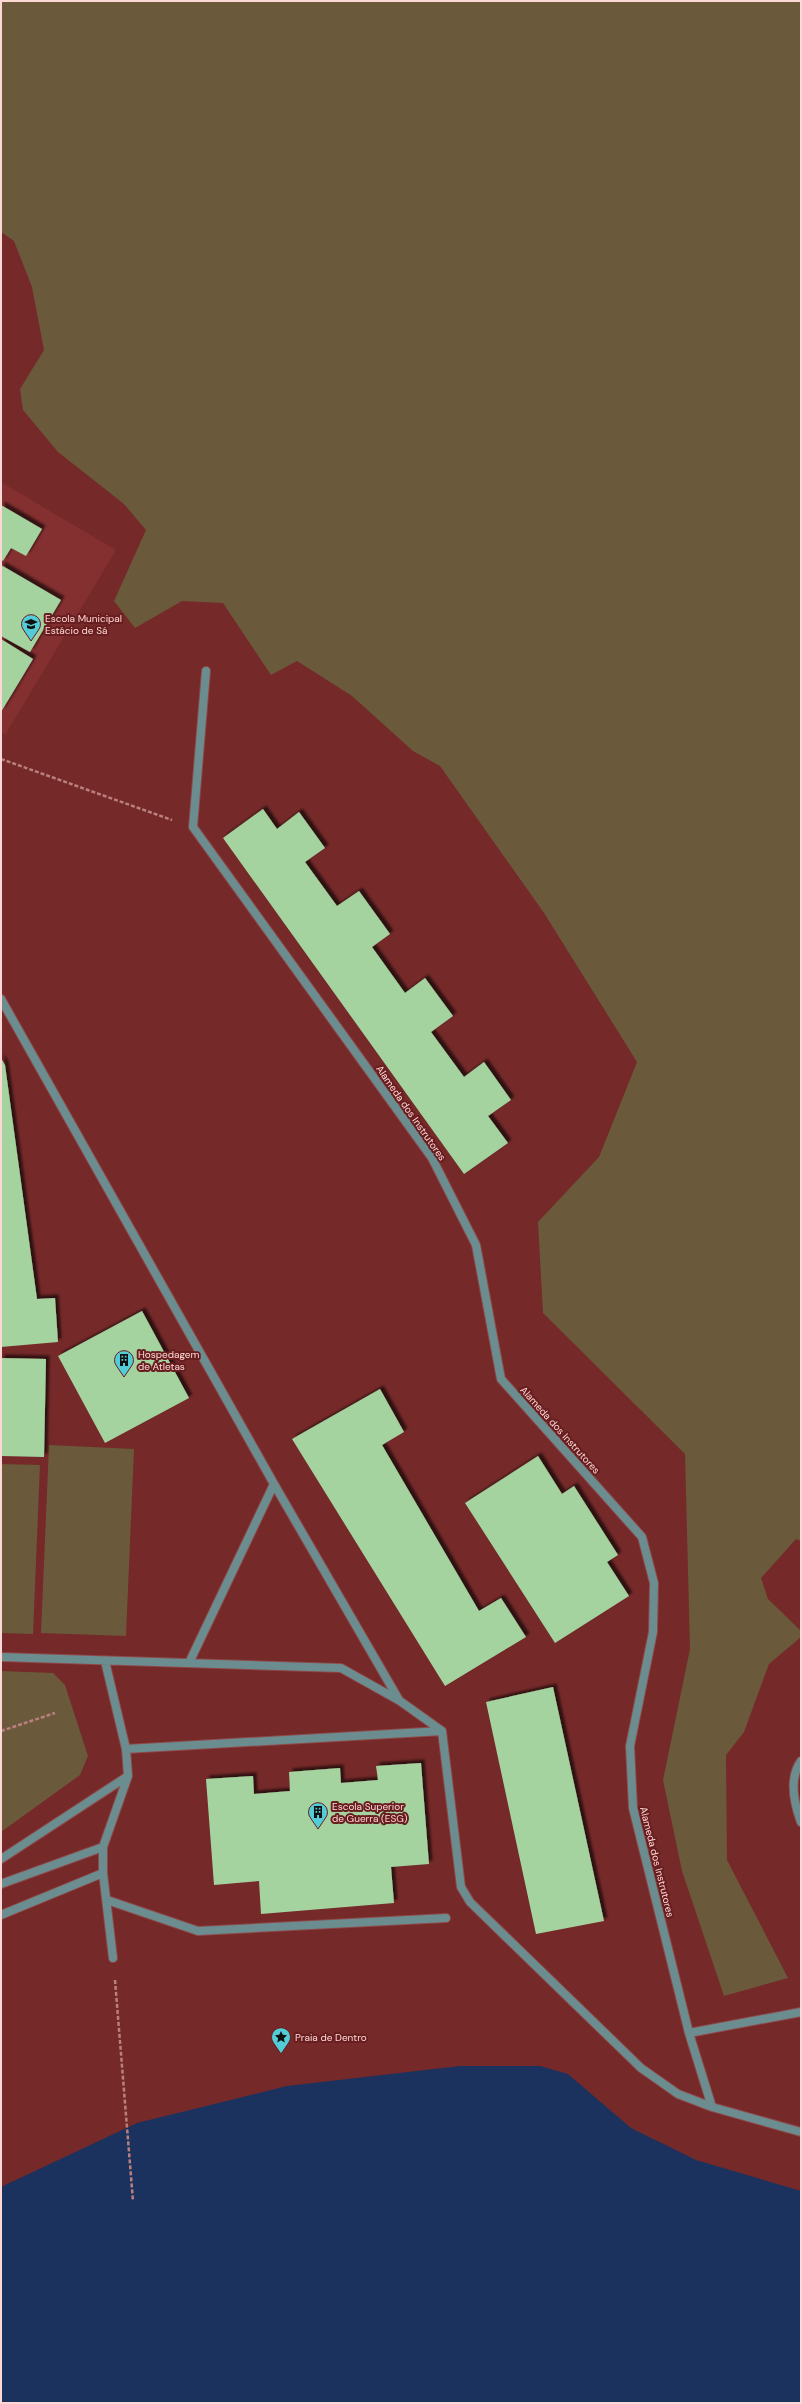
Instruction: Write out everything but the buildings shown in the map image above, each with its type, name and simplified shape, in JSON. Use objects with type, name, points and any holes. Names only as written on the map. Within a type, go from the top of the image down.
[{"type":"lane","points":[[193,827],[206,671]]},
{"type":"lane","name":"Alameda dos Instrutores","points":[[193,827],[432,1158],[476,1245],[501,1378],[642,1537],[654,1583],[653,1632],[630,1746],[633,1808],[689,2033],[712,2107]]},
{"type":"lane","points":[[1,999],[274,1484],[400,1701]]},
{"type":"lane","points":[[189,1663],[274,1484]]},
{"type":"lane","points":[[1,1657],[341,1668],[400,1701],[442,1730],[461,1887],[470,1902],[641,2068],[678,2094],[712,2107],[801,2132]]},
{"type":"lane","points":[[105,1661],[126,1749],[128,1776],[103,1847],[103,1873],[113,1958]]},
{"type":"lane","points":[[126,1749],[442,1730]]},
{"type":"lane","points":[[801,1761],[796,1768],[793,1786],[801,1822]]},
{"type":"lane","points":[[1,1859],[128,1776]]},
{"type":"lane","points":[[1,1884],[103,1847]]},
{"type":"lane","points":[[1,1915],[103,1873]]},
{"type":"lane","points":[[107,1900],[198,1931],[446,1918]]},
{"type":"lane","points":[[689,2033],[801,2012]]},
{"type":"path","points":[[1,759],[193,827]]},
{"type":"path","points":[[1,1731],[55,1713]]},
{"type":"path","points":[[113,1958],[133,2201]]},
{"type":"shaded area","points":[[1,1],[801,1],[801,1541],[796,1539],[761,1578],[768,1599],[801,1631],[801,1637],[769,1664],[744,1732],[726,1755],[727,1860],[788,1978],[724,1996],[682,1871],[663,1780],[690,1649],[685,1454],[543,1313],[538,1222],[599,1157],[637,1062],[544,913],[440,766],[413,751],[352,696],[297,661],[271,675],[223,603],[182,601],[135,628],[114,601],[146,530],[124,504],[58,452],[23,410],[20,389],[44,350],[32,287],[14,241],[1,232]]},
{"type":"shaded area","name":"Escola Municipal Estácio de Sá","points":[[1,482],[116,550],[5,735],[1,732]]},
{"type":"shaded area","points":[[49,1445],[134,1449],[126,1636],[41,1633]]},
{"type":"shaded area","points":[[1,1464],[40,1465],[33,1634],[1,1633]]},
{"type":"shaded area","points":[[1,1671],[53,1673],[65,1685],[88,1756],[80,1775],[1,1832]]},
{"type":"water","points":[[460,2066],[540,2066],[568,2074],[631,2128],[696,2160],[801,2191],[801,2403],[1,2403],[1,2187],[137,2123],[287,2086]]},
{"type":"place","name":"Escola Municipal Estácio de Sá","points":[[31,641]]},
{"type":"place","name":"Hospedagem de Atletas","points":[[124,1377]]},
{"type":"place","name":"Escola Superior de Guerra (ESG)","points":[[318,1829]]},
{"type":"place","name":"Praia de Dentro","points":[[281,2054]]}]
